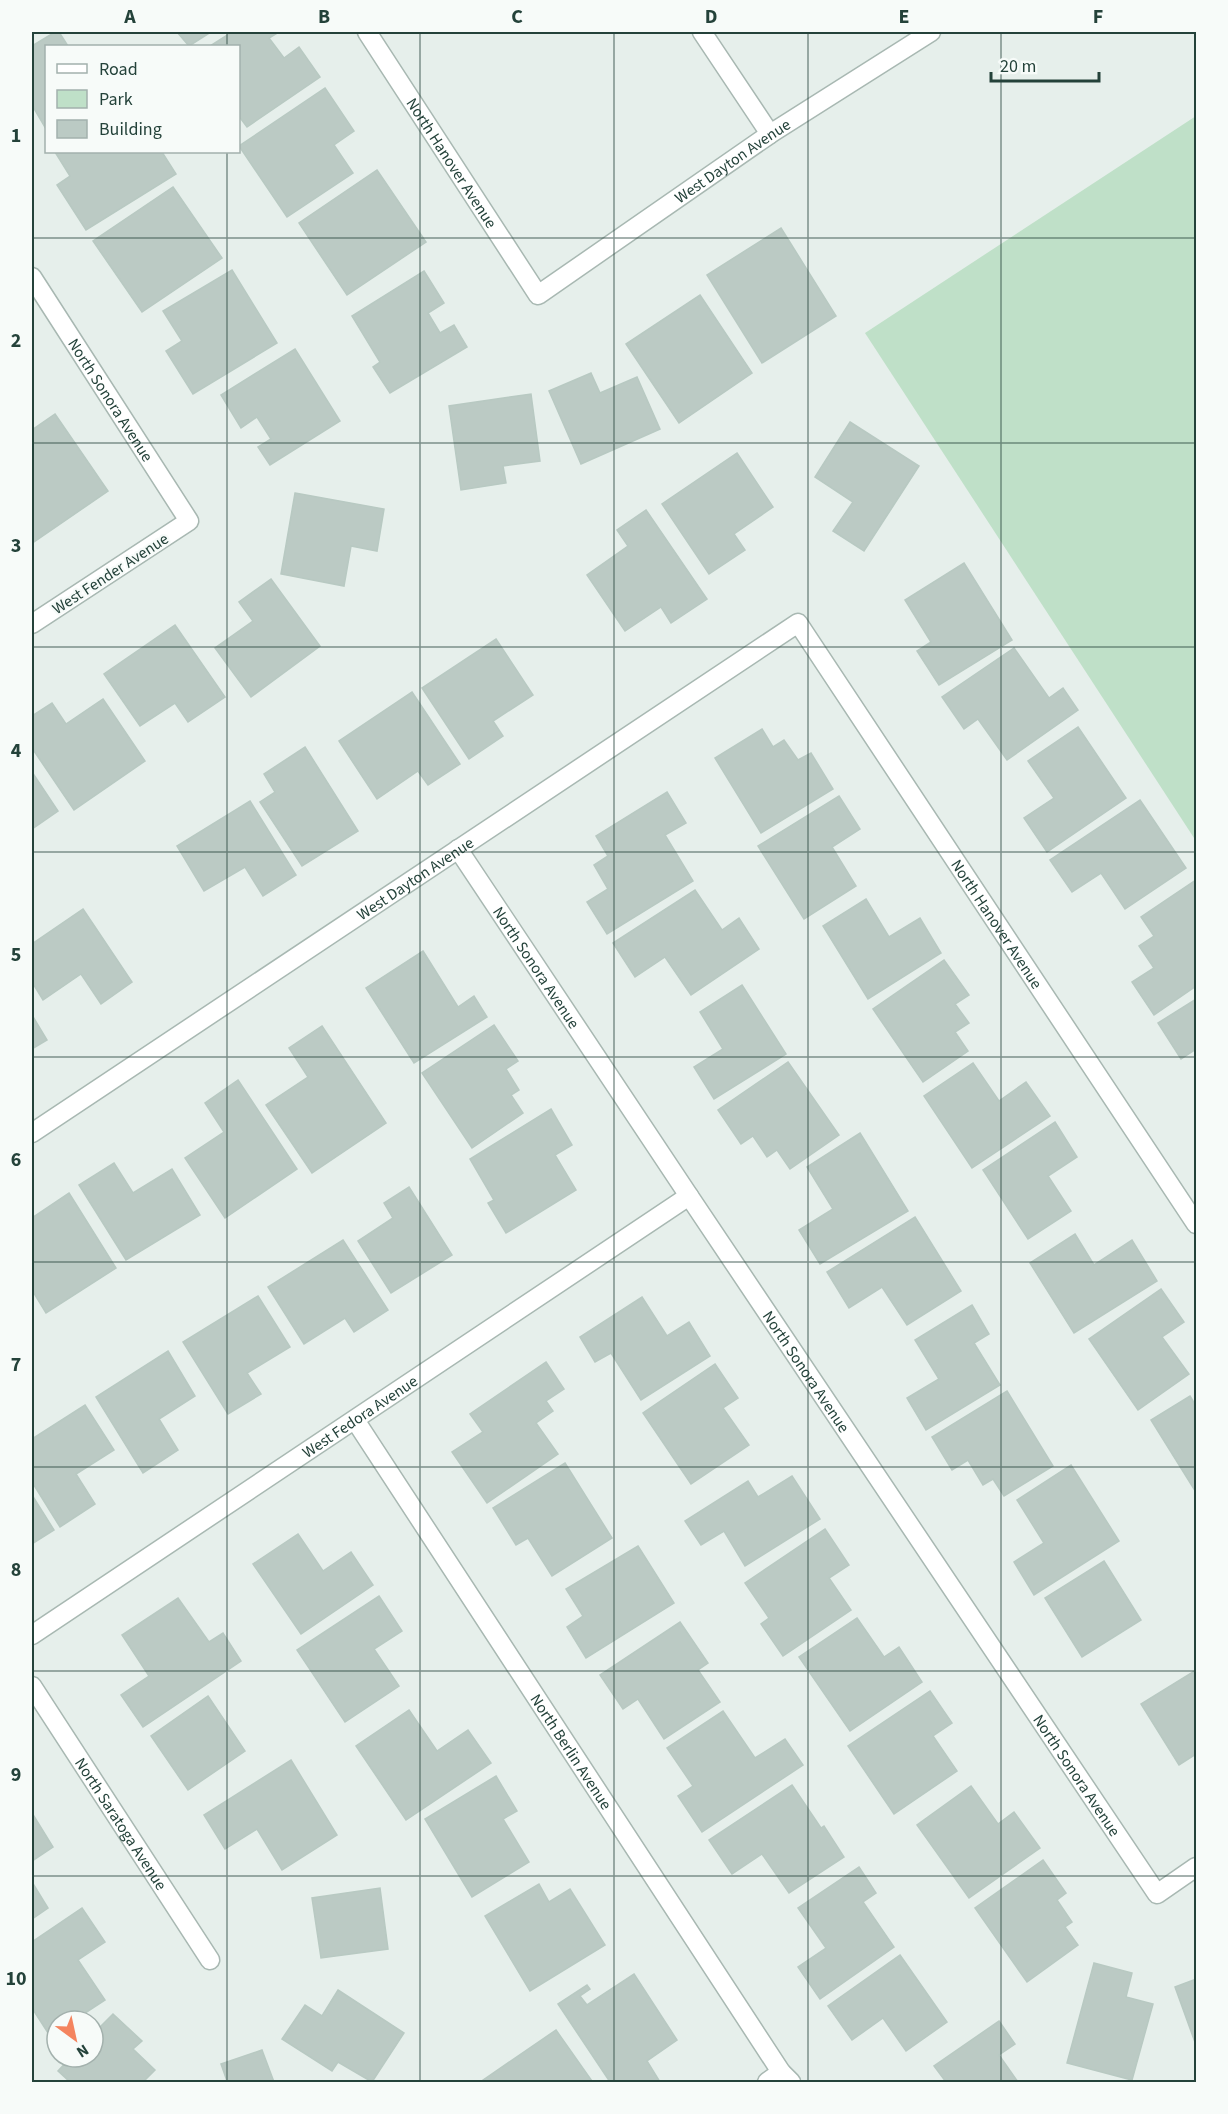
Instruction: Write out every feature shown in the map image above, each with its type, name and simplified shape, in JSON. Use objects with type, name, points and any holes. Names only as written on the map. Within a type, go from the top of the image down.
[{"type":"street","name":"North Hanover Avenue","points":[[367,32],[538,295]]},
{"type":"street","points":[[702,32],[770,134]]},
{"type":"street","name":"West Dayton Avenue","points":[[538,295],[770,134],[931,32]]},
{"type":"street","name":"North Sonora Avenue","points":[[32,277],[189,521]]},
{"type":"street","name":"West Fender Avenue","points":[[32,624],[189,521]]},
{"type":"street","name":"North Hanover Avenue","points":[[798,623],[1197,1224]]},
{"type":"street","name":"West Dayton Avenue","points":[[32,1132],[798,623]]},
{"type":"street","name":"North Sonora Avenue","points":[[458,849],[1157,1894],[1197,1867]]},
{"type":"street","name":"West Fedora Avenue","points":[[32,1635],[688,1196]]},
{"type":"street","name":"North Berlin Avenue","points":[[355,1420],[779,2079]]},
{"type":"street","name":"North Saratoga Avenue","points":[[32,1686],[210,1960]]},
{"type":"green space","points":[[1196,116],[1196,841],[865,333]]},
{"type":"building","points":[[55,32],[59,32],[67,45],[45,45],[45,127],[32,105],[32,46]]},
{"type":"building","points":[[177,32],[211,32],[191,45]]},
{"type":"building","points":[[232,32],[279,32],[269,38],[284,58],[299,47],[320,77],[247,127],[240,118],[240,45],[212,45]]},
{"type":"building","points":[[325,88],[354,131],[334,145],[353,173],[287,217],[240,145]]},
{"type":"building","points":[[56,153],[163,153],[176,174],[86,230],[57,185],[70,176]]},
{"type":"building","points":[[377,170],[426,242],[347,295],[299,223]]},
{"type":"building","points":[[173,187],[222,258],[142,312],[93,241]]},
{"type":"building","points":[[781,228],[836,316],[762,363],[707,275]]},
{"type":"building","points":[[232,270],[277,343],[193,394],[166,351],[182,341],[163,311]]},
{"type":"building","points":[[424,271],[444,303],[428,313],[440,333],[454,325],[467,347],[390,393],[373,367],[380,362],[352,316]]},
{"type":"building","points":[[700,295],[752,373],[679,423],[626,344]]},
{"type":"building","points":[[295,349],[340,421],[270,465],[258,447],[271,439],[257,417],[241,428],[221,395]]},
{"type":"building","points":[[591,373],[600,393],[637,377],[660,429],[581,464],[549,391]]},
{"type":"building","points":[[531,394],[540,461],[503,466],[506,483],[461,490],[449,406]]},
{"type":"building","points":[[55,414],[108,491],[34,542],[32,538],[32,430]]},
{"type":"building","points":[[850,422],[919,466],[864,551],[833,531],[853,502],[815,477]]},
{"type":"building","points":[[737,453],[773,507],[734,534],[745,550],[709,574],[662,504]]},
{"type":"building","points":[[295,493],[384,509],[377,551],[351,546],[344,586],[281,574]]},
{"type":"building","points":[[646,510],[707,599],[671,623],[661,607],[625,631],[587,575],[628,546],[617,530]]},
{"type":"building","points":[[964,563],[1012,640],[939,685],[917,651],[931,642],[905,600]]},
{"type":"building","points":[[271,579],[320,646],[251,697],[215,648],[253,621],[239,602]]},
{"type":"building","points":[[175,625],[225,697],[188,722],[175,703],[140,726],[104,674]]},
{"type":"building","points":[[496,639],[533,695],[493,721],[503,736],[469,759],[422,688]]},
{"type":"building","points":[[1014,648],[1049,698],[1063,688],[1078,710],[1007,760],[978,719],[964,729],[942,697]]},
{"type":"building","points":[[412,692],[460,764],[428,785],[418,771],[377,799],[339,741]]},
{"type":"building","points":[[103,699],[145,761],[74,810],[32,748],[32,716],[52,703],[66,724]]},
{"type":"building","points":[[1078,727],[1126,798],[1047,852],[1024,818],[1054,798],[1028,761]]},
{"type":"building","points":[[762,729],[773,747],[784,740],[798,760],[811,753],[833,789],[761,833],[715,758]]},
{"type":"building","points":[[305,747],[358,831],[302,866],[260,802],[275,792],[264,774]]},
{"type":"building","points":[[32,772],[58,811],[32,829]]},
{"type":"building","points":[[667,792],[686,823],[665,835],[693,881],[607,934],[587,902],[608,889],[594,865],[608,856],[596,836]]},
{"type":"building","points":[[839,796],[860,829],[832,847],[856,886],[804,919],[758,846]]},
{"type":"building","points":[[1140,800],[1186,868],[1125,909],[1101,873],[1072,892],[1050,860]]},
{"type":"building","points":[[250,801],[296,875],[263,896],[245,867],[204,891],[177,846]]},
{"type":"building","points":[[1196,880],[1196,986],[1154,1015],[1132,982],[1154,968],[1139,946],[1154,936],[1141,917]]},
{"type":"building","points":[[695,890],[722,930],[739,918],[759,949],[691,995],[665,957],[635,977],[613,943]]},
{"type":"building","points":[[866,899],[889,937],[920,918],[941,953],[868,999],[823,926]]},
{"type":"building","points":[[83,909],[132,982],[101,1004],[81,974],[43,1000],[32,982],[32,944]]},
{"type":"building","points":[[423,951],[458,1007],[474,996],[487,1017],[414,1063],[366,988]]},
{"type":"building","points":[[944,960],[969,995],[955,1004],[969,1023],[955,1032],[968,1051],[923,1082],[873,1009]]},
{"type":"building","points":[[742,985],[786,1054],[714,1099],[694,1067],[723,1049],[700,1012]]},
{"type":"building","points":[[1196,999],[1196,1049],[1181,1059],[1158,1023]]},
{"type":"building","points":[[32,1015],[47,1040],[32,1049]]},
{"type":"building","points":[[494,1025],[518,1061],[506,1069],[519,1090],[511,1095],[523,1113],[472,1148],[422,1073]]},
{"type":"building","points":[[322,1026],[386,1123],[312,1173],[266,1105],[308,1077],[289,1048]]},
{"type":"building","points":[[788,1062],[839,1135],[790,1169],[777,1150],[767,1157],[753,1136],[741,1144],[718,1110]]},
{"type":"building","points":[[973,1063],[999,1101],[1026,1082],[1050,1116],[972,1168],[924,1096]]},
{"type":"building","points":[[238,1080],[297,1169],[225,1218],[185,1158],[224,1132],[205,1103]]},
{"type":"building","points":[[551,1109],[572,1145],[555,1155],[576,1190],[506,1233],[488,1203],[494,1200],[470,1159]]},
{"type":"building","points":[[1055,1122],[1077,1157],[1048,1176],[1071,1211],[1028,1239],[983,1170]]},
{"type":"building","points":[[860,1133],[908,1211],[820,1264],[799,1230],[833,1209],[807,1167]]},
{"type":"building","points":[[114,1163],[133,1193],[172,1169],[200,1215],[126,1260],[79,1185]]},
{"type":"building","points":[[409,1187],[452,1255],[391,1293],[358,1241],[393,1218],[384,1203]]},
{"type":"building","points":[[69,1193],[116,1268],[46,1313],[32,1290],[32,1218]]},
{"type":"building","points":[[915,1217],[961,1291],[907,1325],[882,1287],[849,1308],[827,1272]]},
{"type":"building","points":[[1075,1234],[1094,1265],[1132,1240],[1157,1281],[1074,1333],[1030,1263]]},
{"type":"building","points":[[343,1240],[388,1310],[354,1332],[345,1318],[304,1344],[268,1287]]},
{"type":"building","points":[[1161,1289],[1184,1322],[1162,1337],[1189,1374],[1138,1410],[1089,1339]]},
{"type":"building","points":[[258,1296],[290,1347],[247,1373],[261,1394],[228,1414],[183,1342]]},
{"type":"building","points":[[642,1297],[667,1336],[689,1322],[710,1356],[641,1400],[611,1353],[595,1362],[580,1337]]},
{"type":"building","points":[[972,1305],[989,1334],[974,1343],[1000,1385],[926,1430],[907,1398],[939,1379],[915,1340]]},
{"type":"building","points":[[168,1351],[195,1396],[159,1419],[178,1450],[143,1473],[96,1397]]},
{"type":"building","points":[[546,1362],[564,1389],[546,1401],[553,1411],[536,1423],[558,1454],[487,1503],[452,1452],[483,1432],[470,1414]]},
{"type":"building","points":[[715,1364],[738,1398],[723,1408],[749,1445],[691,1484],[643,1413]]},
{"type":"building","points":[[1007,1391],[1053,1466],[1004,1496],[993,1479],[983,1485],[968,1460],[952,1470],[932,1437]]},
{"type":"building","points":[[1190,1396],[1196,1406],[1196,1487],[1194,1489],[1151,1420]]},
{"type":"building","points":[[85,1405],[114,1450],[76,1474],[95,1504],[60,1527],[32,1482],[32,1439]]},
{"type":"building","points":[[565,1463],[612,1538],[552,1576],[528,1538],[516,1545],[493,1508]]},
{"type":"building","points":[[1071,1465],[1119,1541],[1034,1595],[1014,1562],[1044,1543],[1017,1500]]},
{"type":"building","points":[[792,1476],[820,1519],[745,1566],[724,1531],[701,1545],[685,1521],[748,1481],[758,1497]]},
{"type":"building","points":[[32,1495],[54,1530],[32,1544]]},
{"type":"building","points":[[825,1529],[849,1565],[829,1578],[851,1610],[783,1656],[761,1624],[769,1618],[745,1583]]},
{"type":"building","points":[[298,1534],[323,1571],[351,1552],[373,1585],[301,1634],[253,1564]]},
{"type":"building","points":[[638,1546],[674,1603],[586,1658],[567,1627],[583,1616],[566,1589]]},
{"type":"building","points":[[1104,1561],[1141,1620],[1082,1657],[1045,1598]]},
{"type":"building","points":[[379,1596],[402,1631],[374,1649],[399,1686],[345,1722],[297,1650]]},
{"type":"building","points":[[178,1598],[209,1642],[223,1633],[241,1661],[143,1727],[121,1695],[149,1676],[122,1635]]},
{"type":"building","points":[[857,1618],[884,1657],[899,1647],[922,1682],[850,1731],[799,1657]]},
{"type":"building","points":[[680,1622],[708,1663],[698,1670],[720,1702],[664,1739],[638,1699],[623,1709],[600,1675]]},
{"type":"building","points":[[1196,1670],[1196,1754],[1179,1765],[1141,1704]]},
{"type":"building","points":[[930,1691],[952,1723],[933,1736],[957,1771],[894,1814],[848,1746]]},
{"type":"building","points":[[208,1696],[245,1751],[188,1790],[151,1736]]},
{"type":"building","points":[[409,1710],[437,1751],[468,1730],[491,1763],[406,1820],[356,1746]]},
{"type":"building","points":[[723,1711],[755,1758],[785,1739],[803,1765],[702,1832],[678,1796],[693,1786],[667,1748]]},
{"type":"building","points":[[291,1760],[337,1835],[282,1870],[257,1829],[225,1849],[204,1815]]},
{"type":"building","points":[[496,1776],[517,1811],[503,1819],[529,1862],[472,1897],[425,1819]]},
{"type":"building","points":[[792,1785],[821,1828],[824,1826],[844,1857],[789,1893],[762,1854],[732,1874],[709,1840]]},
{"type":"building","points":[[971,1786],[998,1824],[1014,1812],[1040,1848],[969,1898],[917,1825]]},
{"type":"building","points":[[32,1813],[53,1847],[32,1861]]},
{"type":"building","points":[[1043,1860],[1066,1893],[1057,1900],[1072,1922],[1065,1927],[1078,1945],[1027,1982],[975,1908]]},
{"type":"building","points":[[859,1867],[876,1893],[863,1902],[894,1947],[820,1999],[798,1967],[826,1948],[798,1908]]},
{"type":"building","points":[[32,1882],[48,1908],[32,1919]]},
{"type":"building","points":[[539,1884],[549,1902],[570,1889],[605,1945],[530,1991],[485,1916]]},
{"type":"building","points":[[380,1888],[388,1949],[321,1958],[312,1898]]},
{"type":"building","points":[[82,1908],[105,1942],[78,1960],[105,2000],[91,2009],[45,2009],[45,2028],[32,2008],[32,1942]]},
{"type":"building","points":[[900,1955],[947,2022],[906,2051],[883,2018],[852,2040],[828,2006]]},
{"type":"building","points":[[1094,1963],[1132,1973],[1126,1997],[1153,2004],[1132,2080],[1067,2063]]},
{"type":"building","points":[[634,1974],[677,2040],[647,2061],[660,2082],[610,2082],[558,2004],[587,1985],[590,1989],[580,1996],[587,2005]]},
{"type":"building","points":[[1196,1979],[1196,2045],[1175,1987]]},
{"type":"building","points":[[338,1990],[404,2033],[372,2082],[338,2062],[332,2071],[282,2039],[305,2005],[322,2016]]},
{"type":"building","points":[[113,2014],[142,2041],[133,2049],[155,2070],[143,2082],[70,2082],[58,2071],[60,2069],[105,2069],[105,2022]]},
{"type":"building","points":[[999,2021],[1015,2044],[999,2055],[1018,2082],[946,2082],[934,2066]]},
{"type":"building","points":[[556,2030],[592,2081],[485,2082],[483,2080]]},
{"type":"building","points":[[262,2050],[274,2082],[223,2082],[227,2081],[221,2064]]}]
